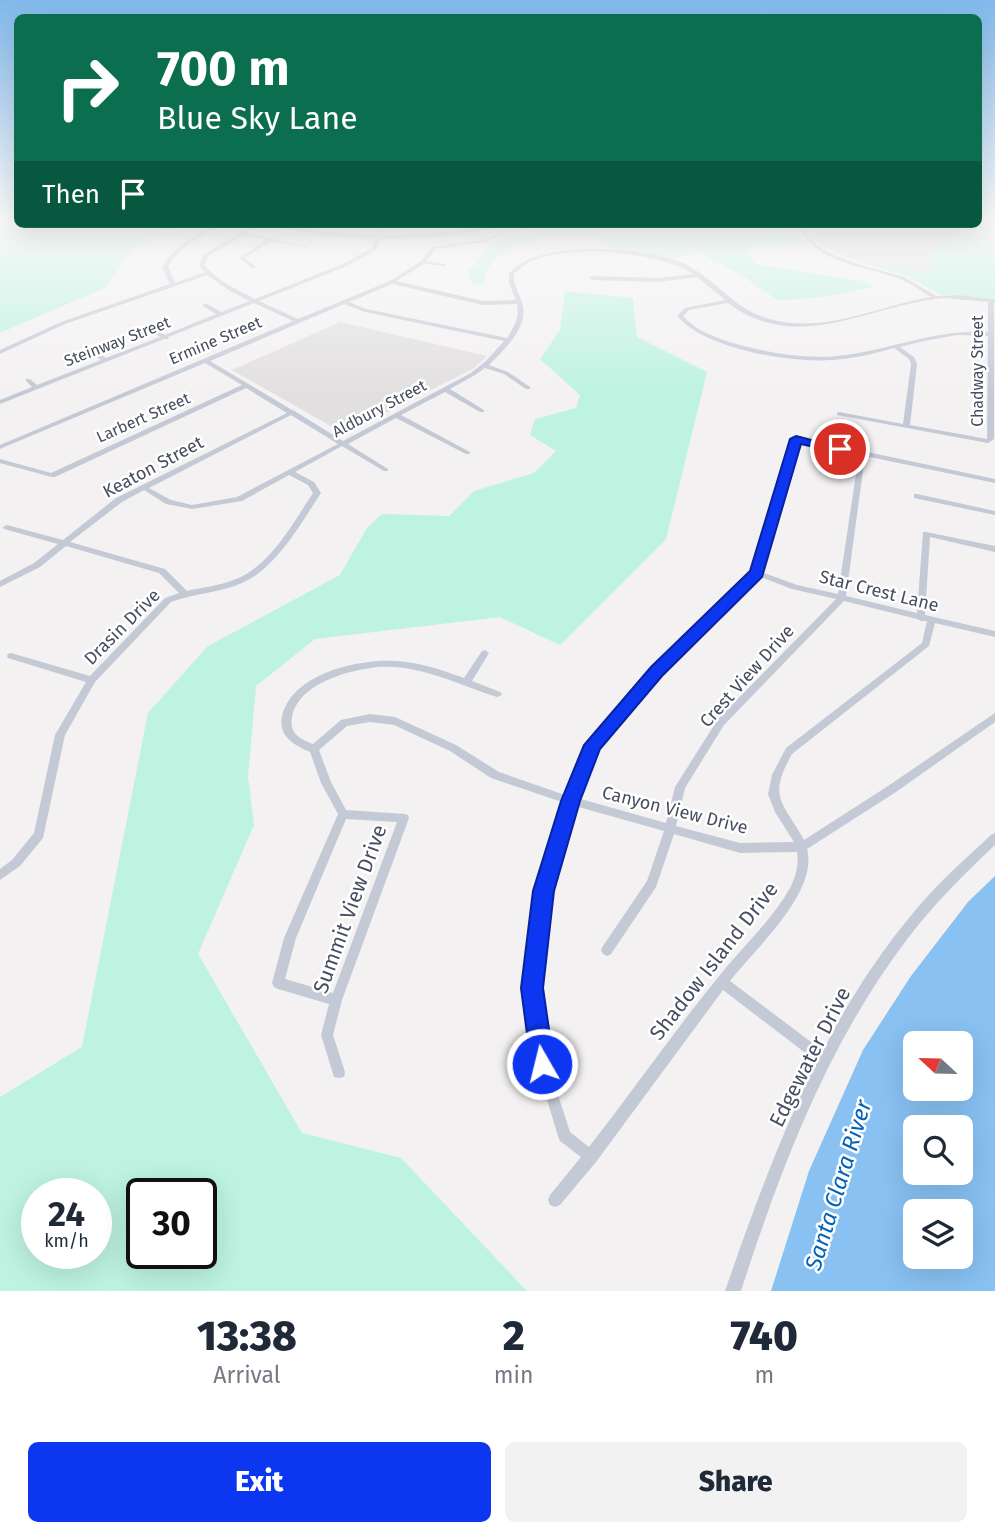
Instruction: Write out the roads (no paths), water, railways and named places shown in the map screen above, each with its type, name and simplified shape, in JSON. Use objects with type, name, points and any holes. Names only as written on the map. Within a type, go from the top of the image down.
[{"type":"street","points":[[169,276],[172,283]]},
{"type":"street","points":[[0,352],[63,323],[196,276]]},
{"type":"street","points":[[214,276],[297,321]]},
{"type":"street","name":"Steinway Street","points":[[0,402],[315,276]]},
{"type":"street","name":"Ermine Street","points":[[0,447],[401,276]]},
{"type":"street","name":"Aldbury Street","points":[[143,487],[169,502],[192,506],[220,504],[239,499],[486,366],[519,321],[521,313],[512,276]]},
{"type":"street","points":[[592,278],[658,281],[690,276]]},
{"type":"street","points":[[699,276],[728,301],[764,320],[803,326],[935,298],[956,296],[993,301]]},
{"type":"street","points":[[895,276],[912,282],[935,298]]},
{"type":"street","points":[[392,282],[483,303],[519,302]]},
{"type":"street","points":[[728,301],[687,309],[680,316],[689,325],[725,343],[784,356],[834,358],[960,331],[990,334]]},
{"type":"street","name":"Chadway Street","points":[[906,427],[988,441],[991,439],[990,334],[993,301]]},
{"type":"street","points":[[343,302],[365,310],[507,340]]},
{"type":"street","points":[[205,305],[220,314]]},
{"type":"street","points":[[148,327],[166,338]]},
{"type":"street","points":[[839,414],[906,427],[914,364],[912,358],[895,346]]},
{"type":"street","points":[[89,350],[106,360]]},
{"type":"street","points":[[205,360],[386,470]]},
{"type":"street","points":[[486,366],[506,373],[528,387]]},
{"type":"street","points":[[28,380],[36,387]]},
{"type":"street","name":"Larbert Street","points":[[0,461],[52,475],[247,386]]},
{"type":"street","points":[[445,389],[481,411]]},
{"type":"street","name":"Keaton Street","points":[[0,584],[37,565],[120,500],[293,412]]},
{"type":"street","points":[[396,415],[468,453]]},
{"type":"street","points":[[591,1157],[565,1136],[542,1064],[532,988],[543,891],[571,801],[593,745],[656,671],[757,573],[796,439],[995,481]]},
{"type":"street","points":[[842,598],[862,454]]},
{"type":"street","name":"Drasin Drive","points":[[0,875],[16,863],[38,835],[60,735],[92,680],[168,600],[184,593],[244,579],[268,559],[317,493],[311,484],[289,472]]},
{"type":"street","points":[[917,496],[995,513]]},
{"type":"street","points":[[7,527],[162,571],[184,593]]},
{"type":"street","points":[[995,549],[926,534],[926,645],[789,751],[777,773],[774,799],[802,848],[995,717]]},
{"type":"street","name":"Star Crest Lane","points":[[757,573],[795,587],[995,634]]},
{"type":"street","name":"Crest View Drive","points":[[607,950],[652,883],[670,830],[680,787],[721,722],[842,598]]},
{"type":"street","points":[[466,683],[485,653]]},
{"type":"street","points":[[11,656],[92,680]]},
{"type":"street","points":[[336,1000],[278,984],[290,938],[343,814],[326,783],[314,749],[295,742],[286,729],[286,711],[298,695],[324,679],[379,664],[418,667],[497,694]]},
{"type":"street","name":"Canyon View Drive","points":[[314,749],[344,723],[370,718],[395,721],[453,748],[495,775],[571,801],[740,848],[802,848]]},
{"type":"street","name":"Summit View Drive","points":[[339,1072],[327,1035],[336,1000],[404,818],[343,814]]},
{"type":"street","name":"Edgewater Drive","points":[[733,1291],[779,1159],[825,1060],[864,993],[899,941],[970,859],[995,838]]},
{"type":"street","name":"Shadow Island Drive","points":[[555,1200],[591,1157],[624,1109],[722,982],[792,897],[803,869],[802,848]]},
{"type":"street","points":[[722,982],[825,1060]]},
{"type":"water","name":"Santa Clara River","points":[[995,876],[995,1291],[771,1291],[809,1171],[863,1050],[911,976],[968,902]]}]
